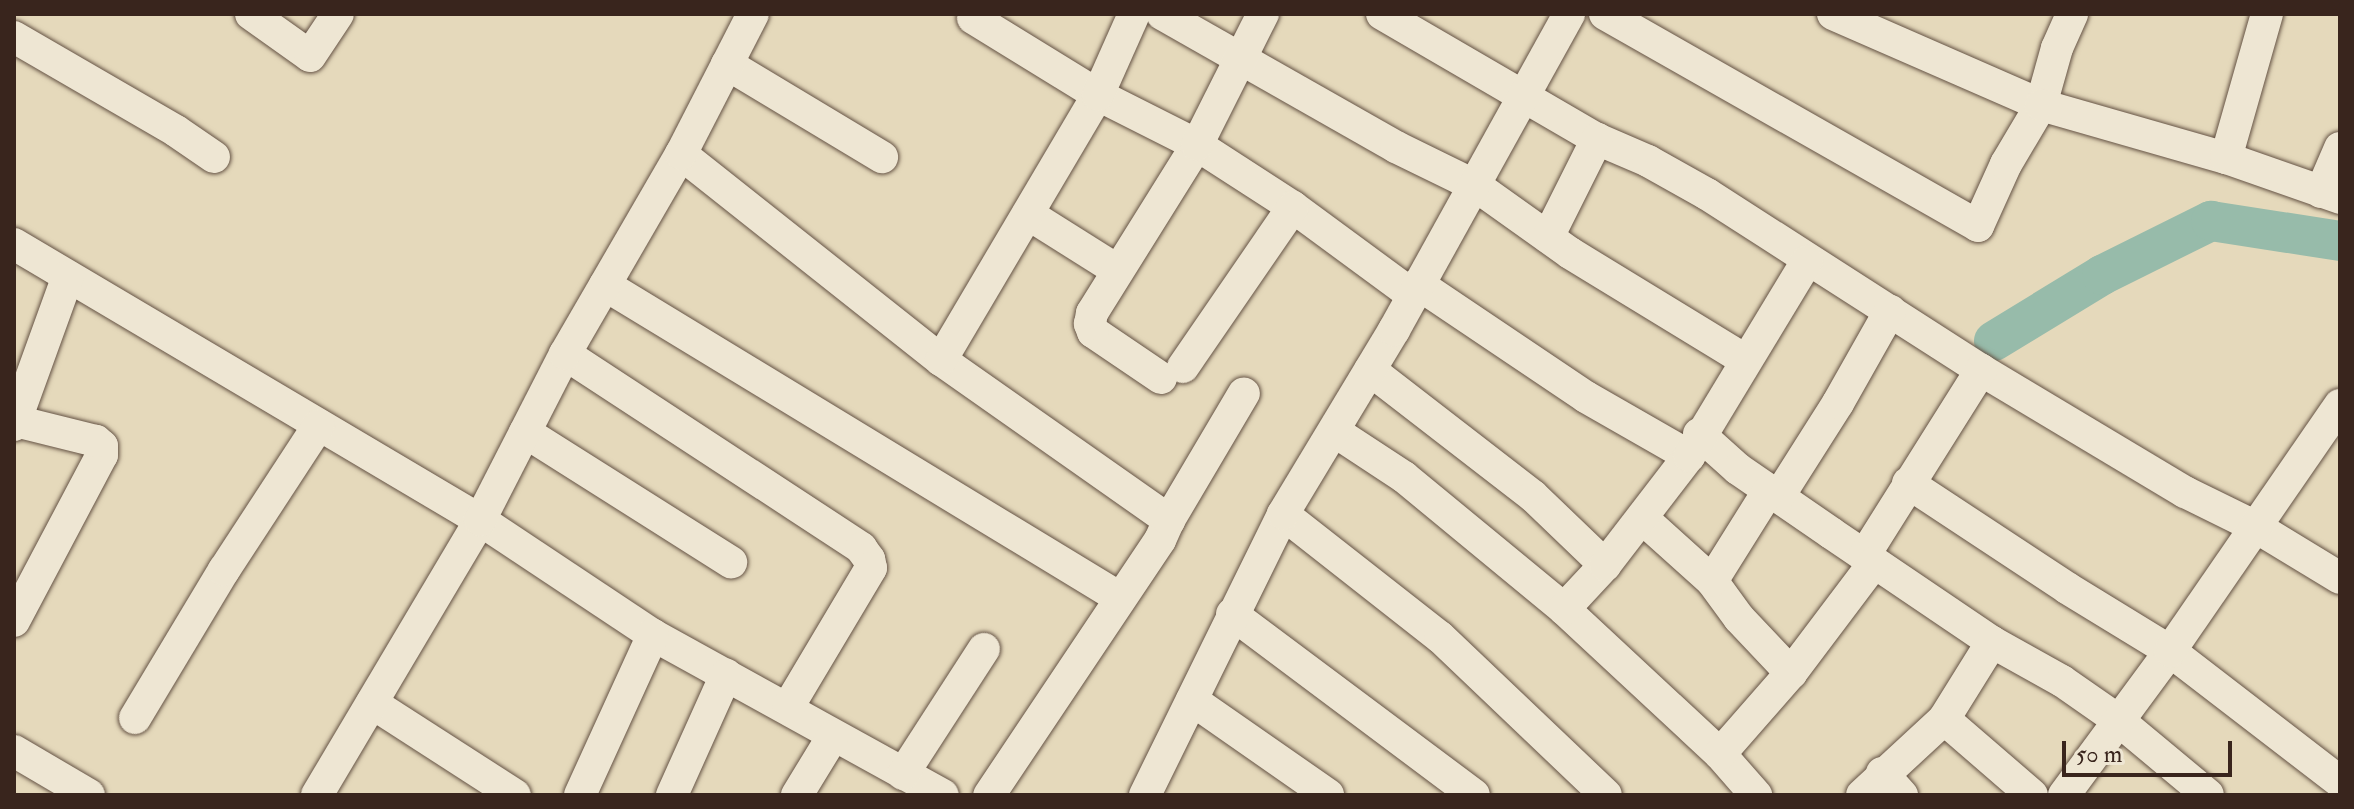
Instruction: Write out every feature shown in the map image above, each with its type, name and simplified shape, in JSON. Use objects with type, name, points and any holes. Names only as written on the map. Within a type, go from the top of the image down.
[{"type":"street","points":[[251,14],[310,56],[338,14]]},
{"type":"street","points":[[317,795],[480,520],[565,354],[681,154],[753,14]]},
{"type":"street","points":[[941,360],[1098,95],[1134,14]]},
{"type":"street","points":[[1162,14],[1396,147],[1476,186],[1548,237],[1745,360]]},
{"type":"street","points":[[1263,14],[1197,145],[1092,313],[1090,324],[1093,332],[1172,373],[1293,207]]},
{"type":"street","points":[[1151,793],[1232,614],[1283,514],[1476,186],[1569,14]]},
{"type":"street","points":[[1605,14],[1978,226],[2006,164],[2041,105],[2057,48],[2072,14]]},
{"type":"street","points":[[1833,14],[2041,105],[2226,158],[2331,195],[2340,148]]},
{"type":"street","points":[[2226,158],[2267,14]]},
{"type":"street","points":[[973,18],[1098,95],[1197,145],[1586,397],[1694,445],[1738,469],[1992,642],[2062,681],[2118,720],[2208,795]]},
{"type":"street","points":[[1400,18],[1597,139],[1648,161],[1707,194],[1981,370],[2185,492],[2256,527],[2340,578]]},
{"type":"street","points":[[14,37],[176,131],[214,157]]},
{"type":"street","points":[[727,64],[882,157]]},
{"type":"street","points":[[1548,237],[1597,139]]},
{"type":"street","points":[[681,154],[941,360],[1169,520]]},
{"type":"street","points":[[1028,214],[1117,270]]},
{"type":"street","points":[[14,244],[480,520],[653,635],[943,795]]},
{"type":"street","points":[[1564,609],[1605,565],[1694,445],[1807,261]]},
{"type":"street","points":[[14,621],[102,455],[102,446],[96,441],[15,423],[68,276]]},
{"type":"street","points":[[605,285],[1120,598]]},
{"type":"street","points":[[1712,581],[1838,403],[1890,311]]},
{"type":"street","points":[[565,354],[861,548],[869,559],[871,568],[788,707]]},
{"type":"street","points":[[1370,370],[1533,496],[1605,565]]},
{"type":"street","points":[[1720,754],[1791,673],[1869,559],[1908,483],[1981,370]]},
{"type":"street","points":[[989,795],[1120,598],[1244,393]]},
{"type":"street","points":[[2064,795],[2170,651],[2340,405]]},
{"type":"street","points":[[135,718],[224,570],[319,425]]},
{"type":"street","points":[[1334,431],[1404,477],[1564,609],[1720,754],[1756,795]]},
{"type":"street","points":[[525,432],[731,562]]},
{"type":"street","points":[[1908,483],[2067,588],[2170,651],[2340,782]]},
{"type":"street","points":[[1283,514],[1440,637],[1606,795]]},
{"type":"street","points":[[1642,518],[1712,581],[1739,618],[1791,673]]},
{"type":"street","points":[[1232,614],[1474,795]]},
{"type":"street","points":[[580,795],[653,635]]},
{"type":"street","points":[[1882,788],[1944,719],[1992,642]]},
{"type":"street","points":[[903,774],[984,649]]},
{"type":"street","points":[[672,795],[726,675]]},
{"type":"street","points":[[1192,700],[1328,795]]},
{"type":"street","points":[[372,703],[515,795]]},
{"type":"street","points":[[1944,719],[2032,795]]},
{"type":"street","points":[[797,795],[833,736]]},
{"type":"street","points":[[14,751],[89,795]]},
{"type":"waterway","points":[[1994,341],[2102,275],[2211,221],[2340,241]]}]
